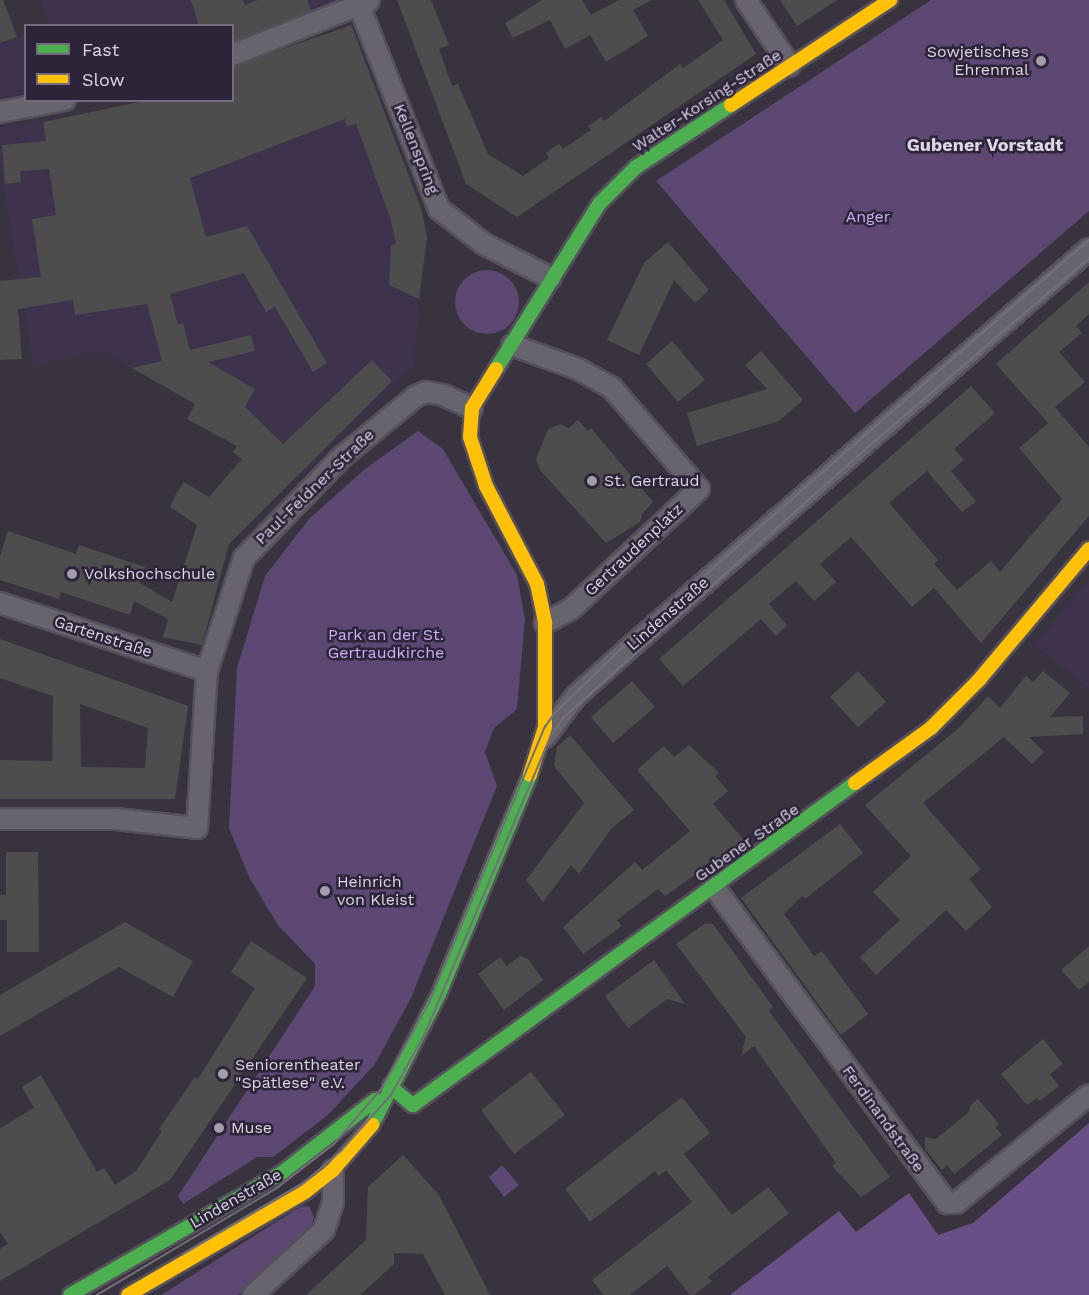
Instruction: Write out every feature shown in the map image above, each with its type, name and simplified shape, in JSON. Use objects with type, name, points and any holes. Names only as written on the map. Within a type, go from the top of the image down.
[{"type":"street","points":[[746,0],[790,66]]},
{"type":"street","name":"Walter-Korsing-Straße","points":[[472,408],[599,204],[636,167],[890,0]]},
{"type":"street","points":[[234,54],[363,2]]},
{"type":"street","name":"Kellenspring","points":[[363,2],[439,209],[484,244],[551,278]]},
{"type":"street","points":[[0,112],[54,102]]},
{"type":"street","name":"Lindenstraße","points":[[128,1295],[305,1192],[333,1170],[373,1123],[439,994],[541,745],[576,696],[1089,249]]},
{"type":"street","name":"Gertraudenplatz","points":[[512,345],[578,369],[612,387],[699,489],[571,609],[545,623]]},
{"type":"street","name":"Paul-Feldner-Straße","points":[[0,819],[116,819],[197,828],[207,671],[244,558],[284,513],[342,457],[416,396],[426,392],[443,395],[472,408]]},
{"type":"street","points":[[472,408],[470,437],[486,486],[537,584],[545,623],[541,745]]},
{"type":"street","name":"Gubener Straße","points":[[390,1086],[413,1106],[931,728],[979,680],[1089,549]]},
{"type":"street","name":"Gartenstraße","points":[[0,603],[207,671]]},
{"type":"street","name":"Ferdinandstraße","points":[[714,887],[947,1203],[956,1203],[1089,1095]]},
{"type":"street","name":"Lindenstraße","points":[[70,1295],[283,1172],[390,1086]]},
{"type":"street","points":[[253,1295],[324,1230],[333,1203],[333,1170]]},
{"type":"shaded area","points":[[41,0],[334,0],[330,7],[234,44],[234,24],[50,24]]},
{"type":"shaded area","points":[[352,24],[421,207],[427,236],[413,366],[296,480],[235,426],[100,351],[33,367],[0,168],[0,127],[107,111],[140,102],[234,102],[234,69]]},
{"type":"shaded area","points":[[24,35],[24,95],[0,98],[0,44]]},
{"type":"shaded area","points":[[1089,580],[1089,689],[1034,644]]},
{"type":"shaded area","points":[[1089,1123],[1089,1295],[730,1295],[839,1211],[856,1232],[909,1193],[938,1235],[973,1223]]},
{"type":"green space","name":"Anger","points":[[931,0],[1089,0],[1089,211],[855,413],[656,181]]},
{"type":"green space","points":[[487,270],[505,276],[513,284],[519,302],[513,320],[505,328],[487,334],[469,328],[461,320],[455,302],[461,284],[469,276]]},
{"type":"green space","name":"Park an der St. Gertraudkirche","points":[[418,431],[443,449],[517,575],[525,619],[517,709],[494,728],[485,752],[497,786],[411,998],[375,1064],[328,1115],[273,1157],[257,1157],[183,1204],[178,1196],[315,986],[315,964],[278,925],[250,879],[229,828],[237,668],[265,576],[309,519],[365,469]]},
{"type":"green space","points":[[502,1165],[519,1185],[504,1197],[489,1177]]},
{"type":"green space","points":[[309,1206],[314,1217],[310,1230],[238,1295],[161,1295],[300,1207]]},
{"type":"building","points":[[0,0],[3,0],[17,37],[0,43]]},
{"type":"building","points":[[191,0],[243,0],[245,5],[258,0],[307,0],[311,11],[234,41],[234,24],[198,24]]},
{"type":"building","points":[[397,0],[431,0],[449,45],[439,49],[452,86],[458,84],[488,154],[523,176],[549,158],[546,153],[559,144],[563,149],[591,130],[588,126],[601,117],[604,121],[680,64],[683,68],[723,40],[698,0],[724,0],[756,54],[517,217],[466,184]]},
{"type":"building","points":[[542,0],[582,0],[591,15],[619,0],[652,0],[633,10],[648,36],[606,62],[590,35],[565,49],[550,20],[513,38],[505,23]]},
{"type":"building","points":[[780,0],[837,0],[797,26]]},
{"type":"building","points":[[351,25],[421,208],[427,237],[419,299],[389,285],[391,245],[396,244],[391,220],[356,124],[346,126],[345,119],[190,178],[206,237],[247,226],[327,363],[313,372],[275,307],[266,312],[244,273],[170,294],[178,325],[183,323],[190,350],[251,335],[255,351],[208,362],[255,389],[245,407],[283,444],[372,360],[392,381],[229,544],[202,645],[163,637],[168,619],[134,601],[130,615],[61,592],[59,599],[0,580],[0,556],[8,531],[76,554],[79,545],[145,567],[140,583],[172,602],[197,525],[170,507],[176,494],[184,482],[209,497],[242,459],[233,452],[237,446],[187,419],[195,404],[132,368],[162,361],[147,304],[75,315],[73,300],[18,309],[22,359],[0,360],[0,281],[41,277],[32,219],[56,215],[49,169],[20,171],[21,182],[5,184],[2,145],[46,141],[43,122],[139,102],[234,102],[234,66]]},
{"type":"building","points":[[668,242],[709,290],[695,303],[674,280],[639,355],[607,340],[644,263]]},
{"type":"building","points":[[1089,282],[1089,314],[1076,326],[1082,333],[1059,352],[1085,382],[1055,407],[1089,447],[1089,516],[981,643],[934,588],[912,607],[851,537],[820,564],[836,582],[814,601],[796,581],[769,604],[787,625],[776,636],[761,619],[683,686],[659,659],[971,386],[995,413],[954,449],[964,460],[951,471],[976,501],[962,512],[927,471],[889,503],[938,560],[934,564],[957,590],[991,561],[1000,572],[1062,499],[1019,448],[1048,423],[996,364]]},
{"type":"building","points":[[672,341],[705,380],[678,402],[646,364]]},
{"type":"building","points":[[761,351],[803,400],[779,421],[697,446],[687,413],[767,389],[745,365]]},
{"type":"building","name":"St. Gertraud","points":[[578,420],[588,431],[591,428],[653,502],[642,514],[640,522],[606,543],[540,470],[536,459],[548,429],[561,424],[569,428]]},
{"type":"building","points":[[0,639],[188,706],[175,799],[0,799],[0,760],[52,761],[53,696],[0,678]],"holes":[[[80,704],[148,728],[145,768],[81,767]]]},
{"type":"building","points":[[858,671],[886,702],[858,727],[830,697]]},
{"type":"building","points":[[1043,671],[1070,693],[1050,717],[1083,716],[1083,734],[1029,737],[1044,752],[1032,764],[1004,737],[923,803],[981,869],[969,879],[992,907],[966,931],[946,910],[876,975],[860,957],[900,920],[873,892],[911,856],[865,805],[960,727],[988,696],[1000,708],[1026,676],[1033,682]]},
{"type":"building","points":[[632,681],[655,707],[613,743],[591,717]]},
{"type":"building","points":[[570,735],[634,810],[611,829],[579,874],[571,865],[543,902],[526,880],[584,803],[554,766],[557,747]]},
{"type":"building","points":[[689,745],[719,773],[715,776],[728,791],[713,804],[744,840],[665,896],[658,889],[617,920],[622,926],[583,954],[563,927],[635,862],[642,870],[690,831],[637,770],[664,746],[674,757]]},
{"type":"building","points":[[840,824],[863,853],[805,899],[802,896],[784,914],[814,956],[822,951],[868,1014],[841,1035],[741,898]]},
{"type":"building","points":[[6,852],[38,852],[39,952],[7,952],[7,920],[0,920],[0,895],[6,895]]},
{"type":"building","points":[[125,922],[193,961],[173,997],[119,967],[0,1036],[0,995]]},
{"type":"building","points":[[706,923],[713,924],[773,1007],[769,1011],[890,1177],[861,1197],[832,1166],[836,1163],[754,1046],[741,1056],[746,1037],[676,944]]},
{"type":"building","points":[[251,941],[307,978],[170,1180],[0,1281],[0,1249],[8,1244],[0,1232],[0,1128],[34,1108],[22,1087],[41,1075],[97,1172],[104,1168],[115,1185],[136,1171],[162,1131],[159,1129],[195,1077],[198,1079],[255,988],[231,972]]},
{"type":"building","points":[[1089,946],[1089,982],[1079,990],[1061,970]]},
{"type":"building","points":[[520,956],[528,959],[543,980],[504,1010],[478,974],[500,957],[507,966]]},
{"type":"building","points":[[654,960],[685,1004],[667,999],[628,1028],[605,996]]},
{"type":"building","points":[[1043,1039],[1063,1064],[1050,1074],[1059,1086],[1040,1101],[1037,1098],[1027,1105],[1001,1074]]},
{"type":"building","points":[[531,1072],[565,1115],[514,1154],[481,1110]]},
{"type":"building","points":[[682,1097],[710,1133],[684,1154],[732,1215],[768,1187],[789,1213],[708,1277],[712,1281],[694,1295],[690,1295],[667,1266],[630,1295],[604,1295],[592,1280],[692,1202],[666,1170],[659,1176],[655,1171],[590,1222],[565,1189]]},
{"type":"building","points":[[978,1099],[999,1124],[995,1127],[1002,1135],[954,1174],[947,1165],[942,1170],[925,1149],[925,1137],[936,1139],[969,1112],[970,1106]]},
{"type":"building","points":[[403,1155],[439,1195],[490,1295],[445,1295],[423,1254],[394,1253],[394,1264],[360,1295],[306,1295],[366,1240],[368,1187]]},
{"type":"tram line","points":[[97,1295],[277,1188],[334,1144],[382,1088],[428,1005],[545,727],[554,714],[628,642],[1089,240]]},
{"type":"tram line","points":[[182,1255],[305,1182],[341,1151],[391,1095],[424,1036],[551,736],[563,718],[875,441],[1089,258]]},
{"type":"traffic: fast","points":[[496,369],[599,204],[636,167],[731,105]]},
{"type":"traffic: fast","points":[[372,1125],[439,994],[530,775]]},
{"type":"traffic: fast","points":[[390,1086],[413,1105],[855,783]]},
{"type":"traffic: fast","points":[[70,1295],[283,1172],[375,1100]]},
{"type":"traffic: slow","points":[[731,105],[890,0]]},
{"type":"traffic: slow","points":[[496,369],[472,408],[470,437],[486,486],[537,584],[545,623],[545,727],[530,775]]},
{"type":"traffic: slow","points":[[855,783],[931,728],[979,680],[1089,549]]},
{"type":"traffic: slow","points":[[128,1295],[305,1192],[333,1170],[372,1125]]},
{"type":"place","name":"Sowjetisches Ehrenmal","points":[[1041,61]]},
{"type":"place","name":"St. Gertraud","points":[[592,481]]},
{"type":"place","name":"Volkshochschule","points":[[72,574]]},
{"type":"place","name":"Heinrich von Kleist","points":[[325,891]]},
{"type":"place","name":"Seniorentheater \"Spätlese\" e.V.","points":[[223,1074]]},
{"type":"place","name":"Muse","points":[[219,1128]]},
{"type":"district","name":"Gubener Vorstadt","points":[[985,145]]}]
